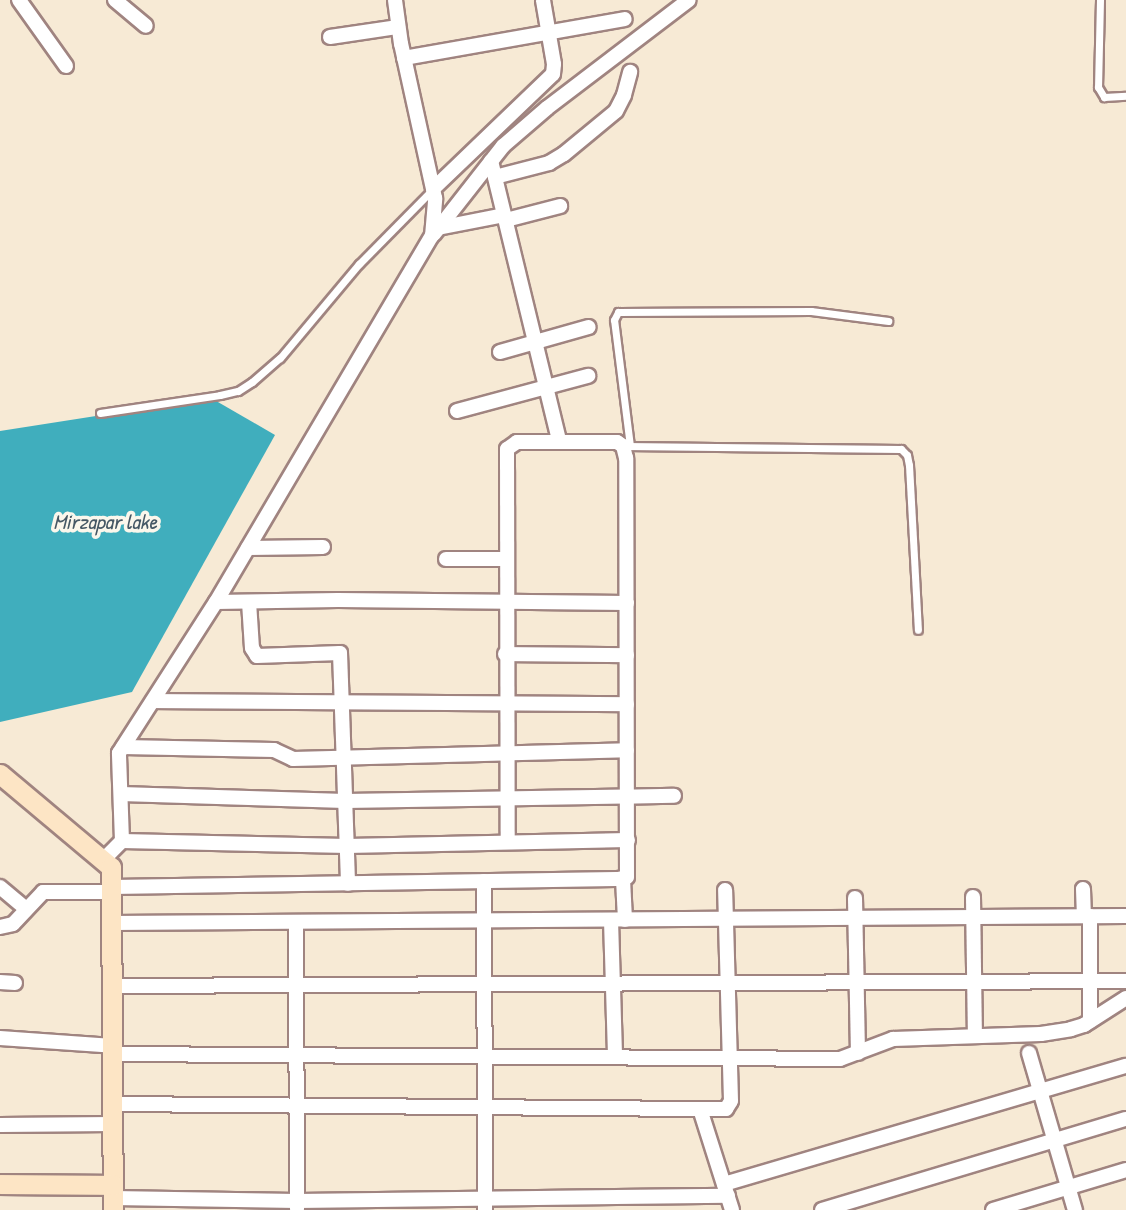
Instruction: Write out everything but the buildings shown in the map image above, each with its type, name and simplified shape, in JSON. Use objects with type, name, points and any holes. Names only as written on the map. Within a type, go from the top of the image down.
[{"type":"street","points":[[115,0],[146,26]]},
{"type":"street","points":[[397,0],[398,27],[433,189],[436,208],[435,232]]},
{"type":"street","points":[[433,189],[552,74],[554,64],[543,0]]},
{"type":"street","points":[[104,859],[122,841],[118,758],[123,747],[216,602],[435,232],[503,146],[547,108],[689,0]]},
{"type":"street","points":[[24,2],[66,65]]},
{"type":"street","points":[[404,58],[625,19]]},
{"type":"street","points":[[330,37],[398,27]]},
{"type":"street","points":[[495,177],[549,163],[564,154],[616,111],[630,72]]},
{"type":"street","points":[[491,161],[559,441]]},
{"type":"street","points":[[435,232],[559,206]]},
{"type":"street","points":[[500,352],[589,327]]},
{"type":"street","points":[[457,411],[588,376]]},
{"type":"street","points":[[508,842],[505,654],[507,449],[517,442],[609,440],[626,446],[628,873],[623,879],[613,984],[615,1057]]},
{"type":"street","points":[[248,548],[323,547]]},
{"type":"street","points":[[446,559],[506,559]]},
{"type":"street","points":[[216,602],[355,600],[626,603]]},
{"type":"street","points":[[249,602],[252,648],[257,656],[340,653],[348,884]]},
{"type":"street","points":[[505,654],[627,655]]},
{"type":"street","points":[[153,701],[627,704]]},
{"type":"street","points":[[123,747],[274,750],[289,758],[627,750]]},
{"type":"street","points":[[0,774],[111,867],[113,1198]]},
{"type":"street","points":[[121,794],[345,801],[674,796]]},
{"type":"street","points":[[122,841],[346,846],[628,840]]},
{"type":"street","points":[[0,927],[13,923],[39,895],[49,890],[623,879]]},
{"type":"street","points":[[484,881],[485,1204]]},
{"type":"street","points":[[0,887],[26,909]]},
{"type":"street","points":[[1083,889],[1087,916],[1090,1021]]},
{"type":"street","points":[[113,1104],[722,1110],[729,1106],[725,890]]},
{"type":"street","points":[[973,897],[975,1035]]},
{"type":"street","points":[[855,898],[858,1054]]},
{"type":"street","points":[[112,923],[1126,916]]},
{"type":"street","points":[[296,923],[297,1206]]},
{"type":"street","points":[[112,986],[1126,981]]},
{"type":"street","points":[[0,982],[15,983]]},
{"type":"street","points":[[0,1038],[113,1050],[840,1059],[893,1039],[1056,1032],[1090,1021],[1126,998]]},
{"type":"street","points":[[1029,1053],[1075,1210]]},
{"type":"street","points":[[0,1184],[113,1198],[297,1206],[583,1204],[728,1197],[1040,1092],[1126,1066]]},
{"type":"street","points":[[700,1109],[728,1197]]},
{"type":"street","points":[[822,1210],[1126,1119]]},
{"type":"street","points":[[0,1125],[113,1124]]},
{"type":"street","points":[[993,1210],[1126,1170]]},
{"type":"lane","points":[[1100,0],[1098,87],[1104,97],[1126,96]]},
{"type":"lane","points":[[100,413],[220,395],[237,391],[252,382],[281,358],[359,264],[433,189]]},
{"type":"lane","points":[[888,321],[811,311],[618,312],[614,320],[626,446],[901,449],[909,465],[918,631]]},
{"type":"water","name":"Mirzapar lake","points":[[211,398],[275,435],[132,692],[0,722],[0,431]]}]
